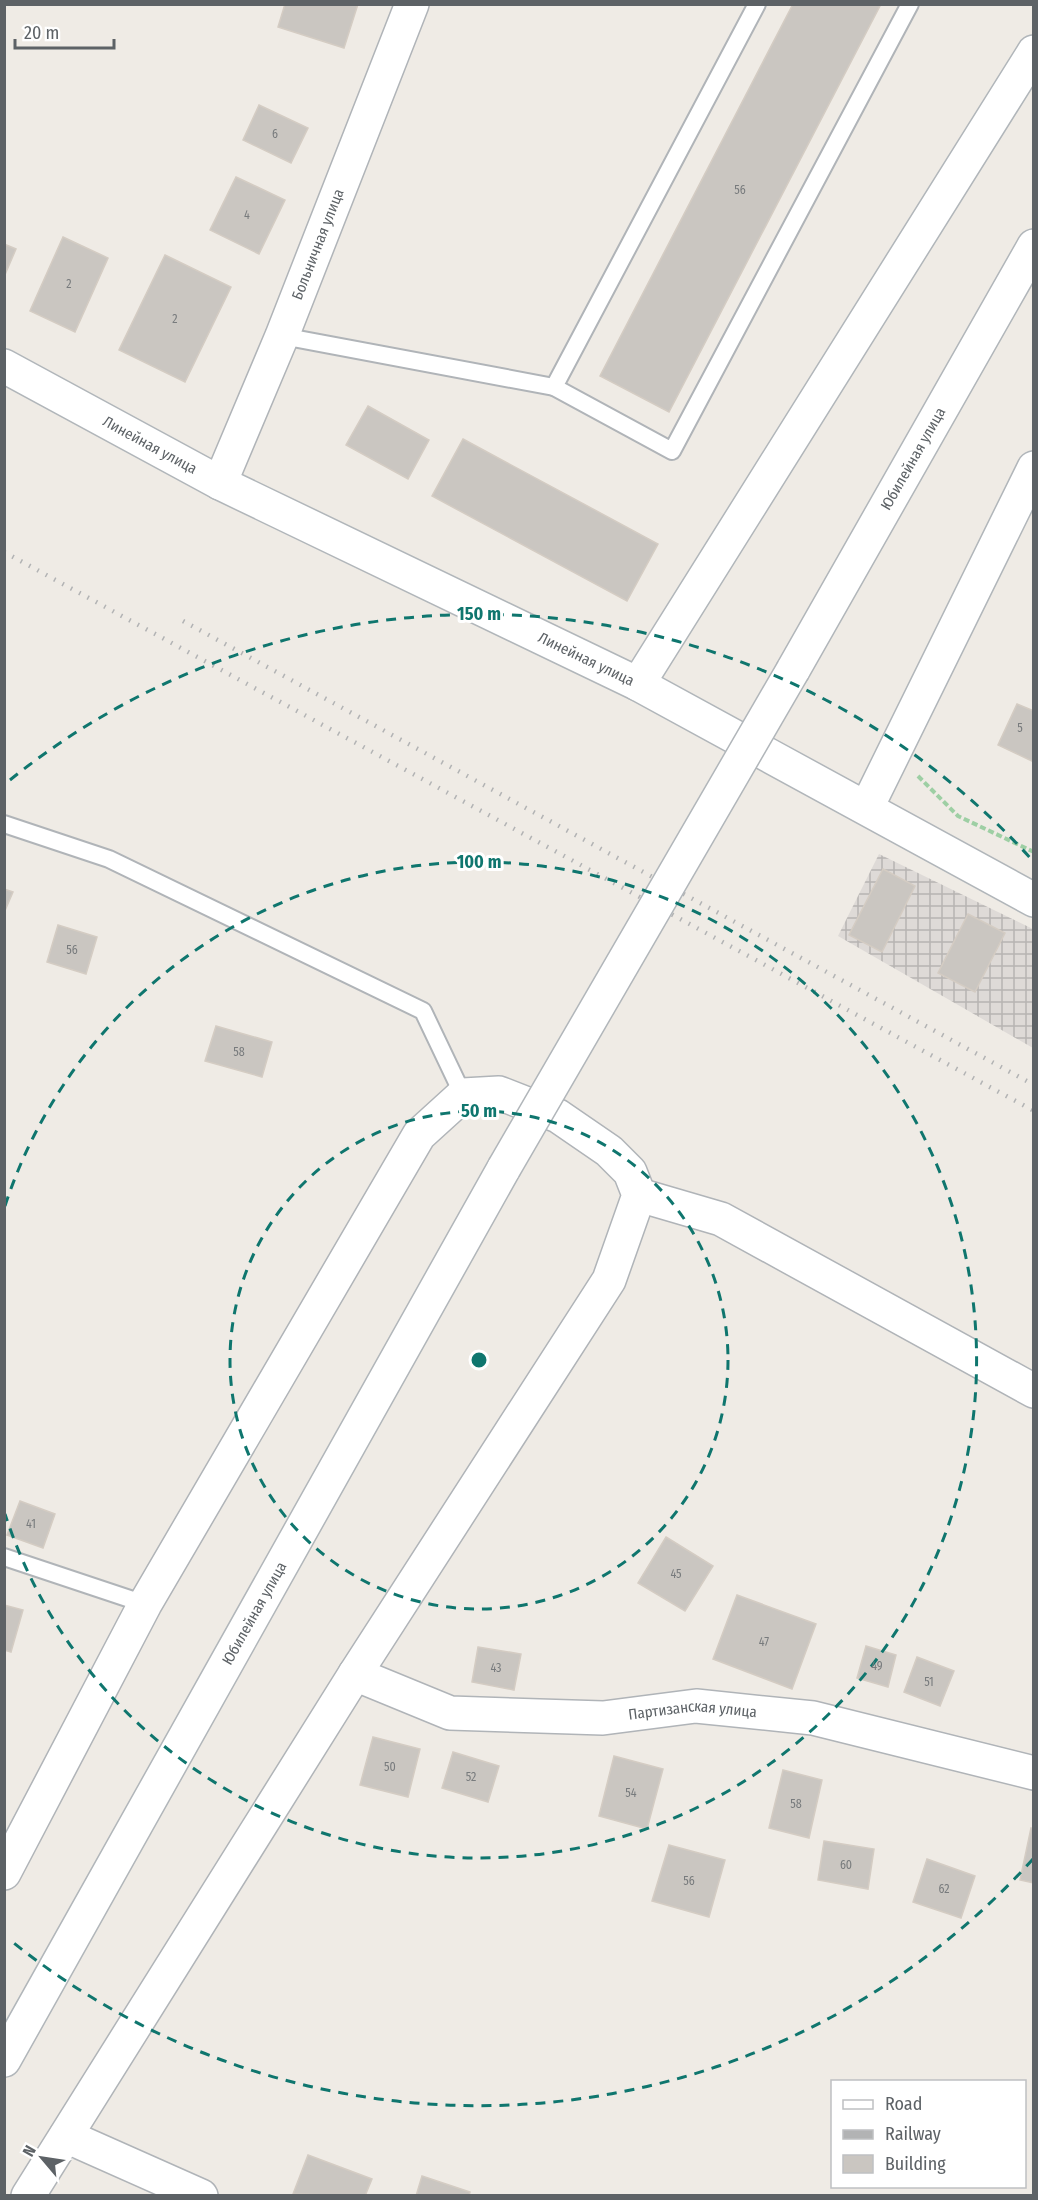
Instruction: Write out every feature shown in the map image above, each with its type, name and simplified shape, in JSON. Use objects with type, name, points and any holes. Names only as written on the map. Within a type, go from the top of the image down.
[{"type":"main road","name":"Больничная улица","points":[[220,483],[282,336],[412,4]]},
{"type":"main road","points":[[638,684],[1034,52]]},
{"type":"main road","name":"Юбилейная улица","points":[[4,2060],[504,1168],[793,670],[1034,246]]},
{"type":"main road","name":"Линейная улица","points":[[4,366],[220,483],[638,684],[1034,900]]},
{"type":"main road","points":[[867,807],[1034,468]]},
{"type":"main road","points":[[4,1873],[145,1604],[419,1135],[463,1095],[499,1093],[558,1116],[609,1151],[630,1173],[639,1195],[609,1280],[355,1674],[28,2196]]},
{"type":"main road","points":[[639,1195],[721,1219],[1034,1390]]},
{"type":"main road","name":"Партизанская улица","points":[[355,1674],[450,1713],[603,1718],[696,1706],[813,1718],[1034,1773]]},
{"type":"main road","points":[[66,2136],[201,2196]]},
{"type":"lane","points":[[554,387],[757,4]]},
{"type":"lane","points":[[282,336],[554,387],[672,451],[910,4]]},
{"type":"lane","points":[[4,824],[109,859],[423,1011],[463,1095]]},
{"type":"lane","points":[[4,1557],[145,1604]]},
{"type":"path","points":[[894,752],[958,816],[1034,852]]},
{"type":"shaded area","points":[[879,854],[1033,929],[1033,1048],[838,936]]},
{"type":"building","points":[[285,4],[358,4],[344,48],[278,27]]},
{"type":"building","points":[[793,4],[881,4],[669,412],[600,376]]},
{"type":"building","points":[[259,105],[308,128],[291,163],[243,140]]},
{"type":"building","points":[[236,177],[285,200],[259,254],[210,230]]},
{"type":"building","points":[[63,237],[108,258],[75,332],[30,311]]},
{"type":"building","points":[[4,244],[16,249],[4,277]]},
{"type":"building","points":[[165,255],[231,287],[185,382],[119,350]]},
{"type":"building","points":[[368,406],[429,440],[408,479],[346,445]]},
{"type":"building","points":[[463,439],[658,544],[627,601],[432,496]]},
{"type":"building","points":[[1017,704],[1034,711],[1034,762],[998,745]]},
{"type":"building","points":[[883,869],[915,886],[882,952],[849,935]]},
{"type":"building","points":[[4,889],[13,892],[4,913]]},
{"type":"building","points":[[968,914],[1005,933],[975,992],[938,973]]},
{"type":"building","points":[[58,925],[97,937],[86,974],[47,962]]},
{"type":"building","points":[[216,1026],[272,1042],[262,1077],[205,1061]]},
{"type":"building","points":[[20,1501],[55,1514],[43,1548],[7,1535]]},
{"type":"building","points":[[666,1537],[713,1566],[685,1611],[638,1583]]},
{"type":"building","points":[[737,1595],[816,1624],[792,1689],[713,1659]]},
{"type":"building","points":[[4,1605],[23,1610],[11,1652],[4,1650]]},
{"type":"building","points":[[866,1646],[896,1655],[888,1687],[857,1678]]},
{"type":"building","points":[[478,1647],[521,1654],[514,1690],[472,1682]]},
{"type":"building","points":[[917,1657],[954,1671],[940,1706],[904,1692]]},
{"type":"building","points":[[373,1737],[420,1749],[408,1797],[360,1785]]},
{"type":"building","points":[[453,1752],[499,1766],[488,1802],[442,1788]]},
{"type":"building","points":[[614,1756],[663,1769],[647,1829],[599,1816]]},
{"type":"building","points":[[783,1770],[822,1780],[809,1838],[769,1828]]},
{"type":"building","points":[[1031,1828],[1034,1829],[1034,1883],[1020,1880]]},
{"type":"building","points":[[824,1841],[874,1849],[868,1889],[818,1880]]},
{"type":"building","points":[[669,1845],[725,1860],[709,1917],[652,1901]]},
{"type":"building","points":[[927,1859],[975,1876],[961,1918],[913,1902]]},
{"type":"building","points":[[308,2155],[372,2179],[365,2196],[293,2194]]},
{"type":"building","points":[[422,2176],[470,2192],[469,2196],[416,2196]]},
{"type":"railway","points":[[4,552],[1034,1111]]},
{"type":"railway","points":[[183,621],[1034,1085]]}]
